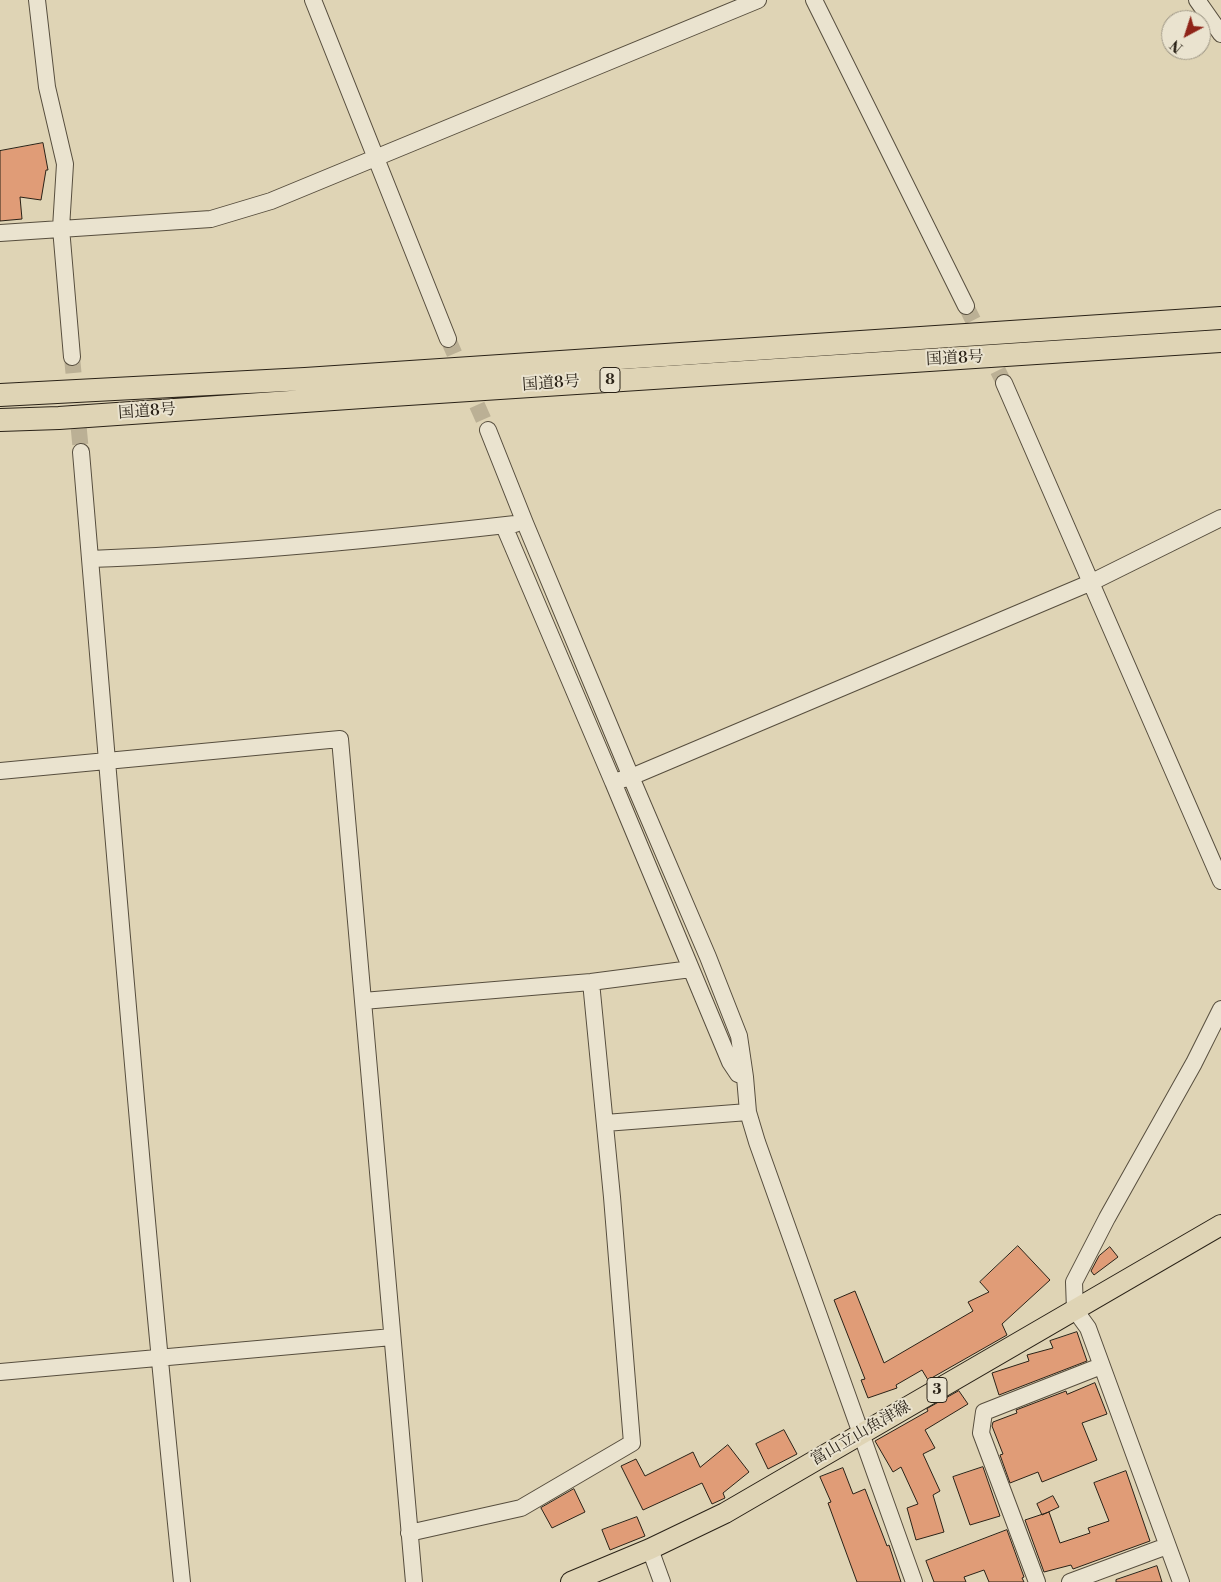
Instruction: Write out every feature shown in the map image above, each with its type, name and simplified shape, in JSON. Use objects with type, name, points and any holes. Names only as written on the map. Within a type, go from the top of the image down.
[{"type":"highway","name":"国道8号","points":[[0,395],[314,379],[1221,318]]},
{"type":"highway","name":"国道8号","points":[[0,420],[59,418],[397,394],[1221,341]]},
{"type":"main road","name":"富山立山魚津線","points":[[571,1582],[650,1549],[725,1513],[1221,1226]]},
{"type":"street","points":[[37,0],[47,87],[65,164],[60,228],[72,357]]},
{"type":"street","points":[[313,0],[448,339]]},
{"type":"street","points":[[0,233],[211,219],[271,201],[758,0]]},
{"type":"street","points":[[814,0],[966,306]]},
{"type":"street","points":[[1197,0],[1221,34]]},
{"type":"street","points":[[1004,383],[1221,881]]},
{"type":"street","points":[[488,430],[630,777],[708,957],[739,1036],[748,1112],[757,1142],[914,1582]]},
{"type":"street","points":[[81,452],[106,760],[159,1358],[182,1582]]},
{"type":"street","points":[[613,782],[630,777],[1092,582],[1221,518]]},
{"type":"street","points":[[90,559],[200,554],[395,538],[525,523]]},
{"type":"street","points":[[504,526],[730,1062],[738,1074],[745,1077]]},
{"type":"street","points":[[0,771],[340,739],[414,1582]]},
{"type":"street","points":[[362,1001],[591,982],[691,969]]},
{"type":"street","points":[[409,1533],[521,1508],[632,1443],[591,982]]},
{"type":"street","points":[[1181,1582],[1088,1328],[1074,1310],[1074,1282],[1112,1209],[1194,1063],[1221,1009]]},
{"type":"street","points":[[605,1123],[748,1112]]},
{"type":"street","points":[[0,1372],[392,1337]]},
{"type":"street","points":[[1037,1582],[980,1433],[984,1412],[1101,1366]]},
{"type":"street","points":[[1070,1582],[1167,1546]]},
{"type":"street","points":[[650,1549],[662,1582]]},
{"type":"building","points":[[43,143],[48,170],[46,170],[41,200],[20,197],[22,219],[0,221],[0,151]]},
{"type":"building","points":[[1018,1246],[1050,1280],[1002,1324],[1007,1335],[928,1380],[922,1370],[896,1385],[897,1388],[868,1398],[861,1380],[865,1379],[834,1300],[855,1291],[884,1363],[973,1311],[968,1302],[989,1292],[980,1282]]},
{"type":"building","points":[[1110,1247],[1118,1257],[1094,1275],[1091,1271],[1099,1256]]},
{"type":"building","points":[[1077,1332],[1087,1361],[999,1395],[992,1373],[1029,1361],[1027,1355],[1053,1348],[1050,1341]]},
{"type":"building","points":[[1095,1383],[1107,1414],[1082,1423],[1097,1460],[1042,1482],[1038,1472],[1010,1483],[1000,1455],[1003,1454],[992,1426],[993,1422],[1017,1413],[1016,1410],[1066,1391],[1067,1394]]},
{"type":"building","points":[[959,1391],[968,1404],[925,1430],[935,1448],[923,1454],[940,1491],[933,1495],[944,1532],[916,1540],[907,1508],[918,1504],[901,1467],[893,1472],[875,1441]]},
{"type":"building","points":[[784,1430],[797,1454],[768,1469],[756,1444]]},
{"type":"building","points":[[728,1445],[749,1472],[723,1493],[725,1498],[712,1504],[702,1483],[643,1510],[621,1466],[636,1459],[645,1476],[693,1452],[700,1467]]},
{"type":"building","points":[[983,1467],[1000,1516],[970,1525],[953,1477]]},
{"type":"building","points":[[843,1468],[853,1494],[865,1489],[887,1546],[889,1545],[901,1582],[857,1582],[828,1503],[831,1502],[820,1477]]},
{"type":"building","points":[[1126,1471],[1150,1541],[1073,1569],[1071,1565],[1044,1572],[1025,1520],[1049,1512],[1060,1543],[1090,1533],[1088,1528],[1109,1521],[1094,1483]]},
{"type":"building","points":[[574,1489],[585,1512],[552,1528],[541,1508]]},
{"type":"building","points":[[1053,1496],[1059,1507],[1042,1515],[1037,1504]]},
{"type":"building","points":[[637,1517],[645,1536],[610,1550],[602,1530]]},
{"type":"building","points":[[1007,1530],[1024,1577],[1022,1578],[1024,1582],[989,1582],[984,1570],[964,1577],[966,1582],[934,1582],[926,1561]]},
{"type":"building","points":[[1157,1566],[1162,1582],[1116,1582],[1116,1580]]},
{"type":"tunnel","points":[[966,306],[1004,383]]},
{"type":"tunnel","points":[[448,339],[488,430]]},
{"type":"tunnel","points":[[72,357],[81,452]]}]
